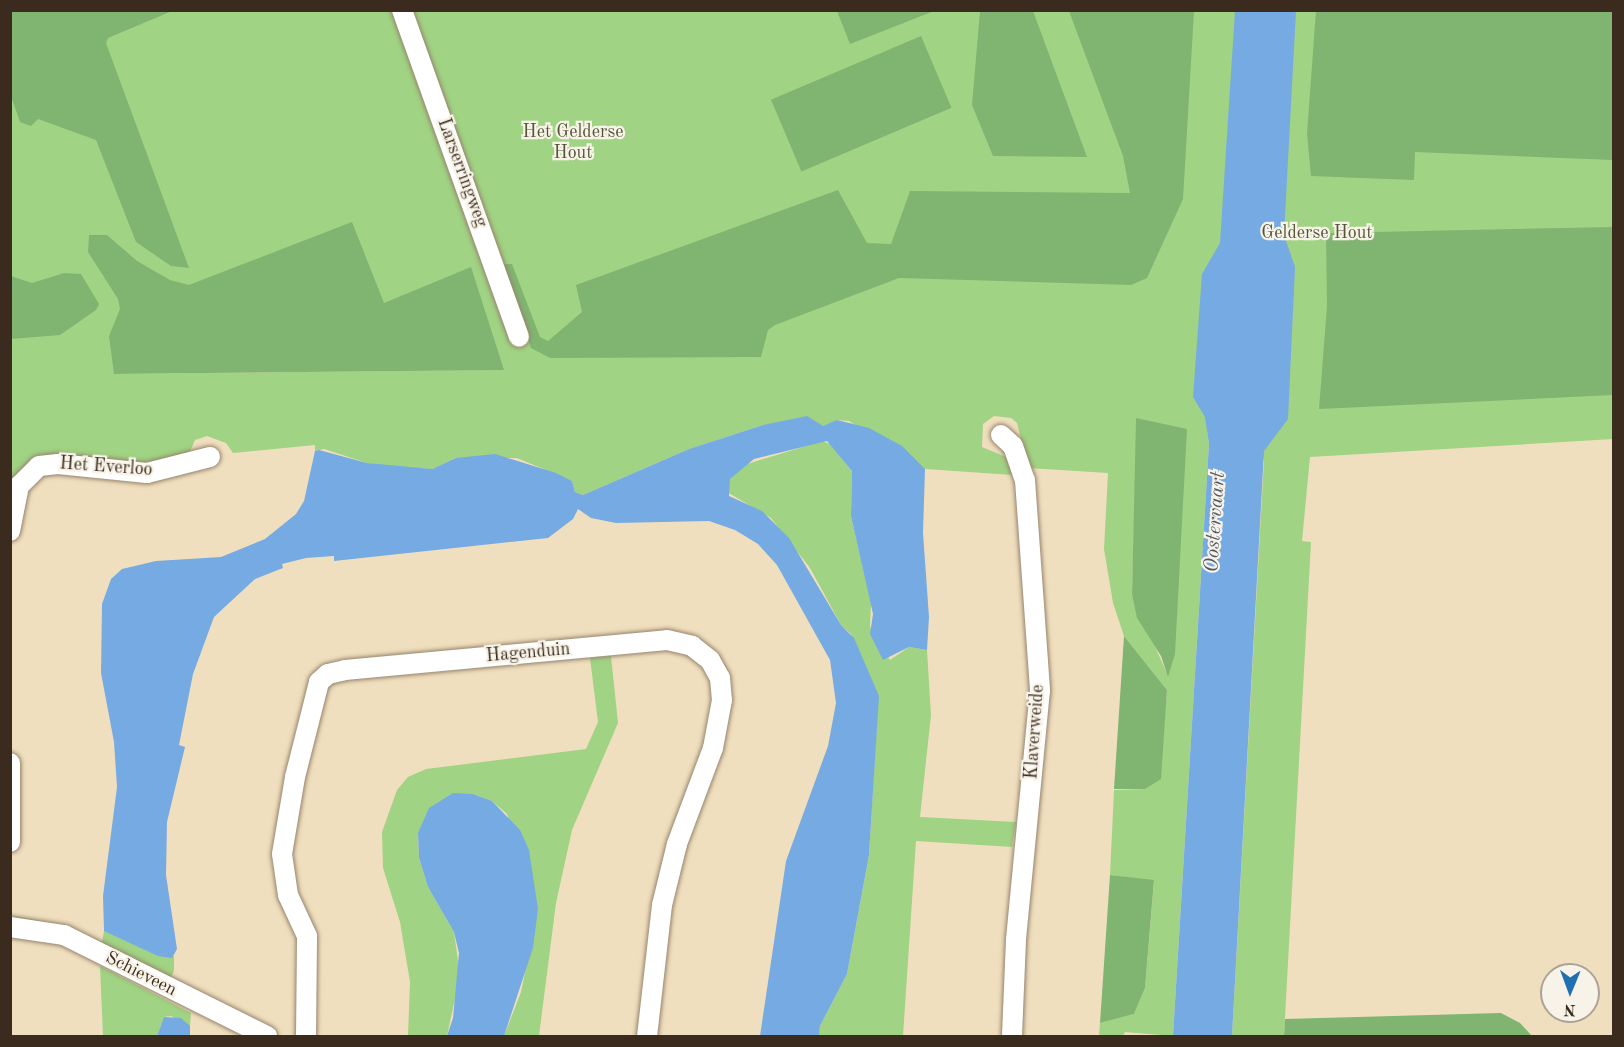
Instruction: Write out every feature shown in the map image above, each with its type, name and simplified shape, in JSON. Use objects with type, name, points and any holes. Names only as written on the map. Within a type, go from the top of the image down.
[{"type":"street","name":"Larserringweg","points":[[402,10],[519,337]]},
{"type":"street","name":"Klaverweide","points":[[1001,435],[1013,446],[1024,480],[1040,690],[1016,940],[1012,1036]]},
{"type":"street","name":"Het Everloo","points":[[10,531],[19,486],[39,466],[58,464],[147,472],[210,457]]},
{"type":"street","name":"Hagenduin","points":[[306,1036],[307,936],[288,895],[282,854],[295,777],[319,682],[328,674],[345,670],[667,640],[692,646],[710,660],[720,678],[722,700],[713,748],[677,844],[662,905],[647,1036]]},
{"type":"street","points":[[10,763],[10,842]]},
{"type":"street","name":"Schieveen","points":[[10,927],[64,935],[267,1036]]},
{"type":"green space","points":[[1316,10],[1613,11],[1613,160],[1415,152],[1414,180],[1311,176],[1307,134]]},
{"type":"green space","points":[[10,11],[172,11],[108,38],[106,43],[189,268],[171,266],[136,242],[96,140],[38,119],[31,126],[20,122],[11,96]]},
{"type":"green space","name":"Gelderse Hout","points":[[11,11],[1613,11],[1613,439],[1310,457],[1302,541],[1311,542],[1284,1036],[1232,1036],[1264,460],[1207,429],[1209,444],[1173,1036],[1125,1032],[1123,1036],[1099,1036],[1100,1023],[1134,1014],[1145,988],[1154,881],[1110,875],[1114,790],[1145,789],[1164,726],[1167,690],[1124,636],[1113,603],[1104,549],[1108,473],[1028,468],[1017,423],[1011,418],[994,416],[983,424],[982,447],[1011,459],[1013,475],[925,469],[849,421],[837,420],[828,426],[763,425],[689,449],[583,495],[575,492],[572,481],[517,458],[456,458],[432,469],[396,467],[367,463],[324,449],[315,451],[315,445],[233,453],[226,443],[207,436],[195,440],[186,461],[156,467],[49,458],[11,499]],"holes":[[[503,370],[114,374],[114,372]],[[1137,418],[1168,676],[1132,594]]]},
{"type":"green space","points":[[837,11],[934,11],[850,44]]},
{"type":"green space","points":[[980,11],[1033,11],[1087,157],[993,156],[972,105]]},
{"type":"green space","points":[[1069,11],[1194,11],[1183,199],[1147,278],[1131,285],[899,278],[775,325],[768,330],[761,357],[550,358],[531,348],[504,264],[512,264],[540,337],[548,341],[582,312],[576,285],[838,190],[867,243],[891,244],[910,191],[1130,193],[1123,156]]},
{"type":"green space","points":[[921,36],[951,108],[801,171],[771,100]]},
{"type":"green space","points":[[352,222],[384,303],[471,267],[504,370],[114,374],[109,336],[120,309],[118,299],[88,252],[89,235],[107,235],[137,261],[170,280],[189,285]]},
{"type":"green space","points":[[1613,227],[1613,395],[1319,409],[1327,306],[1326,233]]},
{"type":"green space","points":[[64,273],[81,274],[99,304],[96,310],[60,335],[11,339],[11,276],[32,283]]},
{"type":"green space","points":[[1136,418],[1187,429],[1175,654],[1168,677],[1161,656],[1137,618],[1132,594]]},
{"type":"green space","points":[[822,441],[830,444],[852,471],[851,516],[871,603],[870,627],[890,660],[909,647],[927,650],[931,715],[920,817],[1016,822],[1012,847],[916,841],[903,1036],[819,1036],[820,1026],[847,974],[869,855],[877,720],[851,634],[841,625],[810,568],[771,518],[727,492],[730,479],[744,465]]},
{"type":"green space","points":[[1124,636],[1167,690],[1161,779],[1145,789],[1114,789]]},
{"type":"green space","points":[[611,656],[618,723],[572,830],[556,903],[539,1036],[504,1036],[521,992],[538,909],[507,814],[492,801],[473,794],[418,833],[419,858],[428,887],[454,932],[460,975],[447,1036],[408,1036],[410,982],[400,922],[383,868],[382,832],[397,790],[408,777],[426,769],[586,749],[598,722],[590,658]]},
{"type":"green space","points":[[1110,875],[1154,880],[1145,988],[1134,1014],[1100,1023]]},
{"type":"green space","points":[[15,916],[67,926],[102,942],[104,931],[174,956],[174,971],[169,981],[14,921]]},
{"type":"green space","points":[[100,966],[191,1013],[190,1026],[171,1016],[164,1017],[157,1036],[103,1036]]},
{"type":"green space","points":[[1501,1013],[1520,1023],[1532,1036],[1284,1036],[1285,1019]]},
{"type":"water","name":"Oostervaart","points":[[1235,11],[1296,11],[1284,235],[1295,267],[1288,419],[1264,451],[1232,1036],[1173,1036],[1209,444],[1205,417],[1193,397],[1202,274],[1220,243]]},
{"type":"water","points":[[807,416],[823,426],[837,420],[869,428],[902,446],[925,469],[923,533],[929,617],[927,650],[909,647],[883,660],[870,634],[873,614],[851,516],[852,471],[827,441],[754,459],[730,479],[729,496],[762,511],[789,538],[841,625],[854,638],[879,696],[869,855],[847,974],[820,1026],[819,1036],[760,1036],[786,861],[828,746],[836,703],[830,660],[777,565],[758,544],[735,530],[709,521],[616,523],[591,518],[578,509],[573,519],[548,538],[334,561],[334,556],[306,558],[282,564],[283,568],[255,579],[214,617],[193,674],[179,745],[185,747],[167,822],[166,875],[177,949],[172,958],[158,956],[104,931],[103,896],[117,787],[114,742],[101,673],[102,604],[111,579],[122,569],[156,561],[221,557],[265,539],[296,514],[304,501],[315,451],[319,450],[367,463],[432,469],[456,458],[495,454],[556,473],[572,481],[575,492],[583,495],[689,449],[763,425]]},
{"type":"water","points":[[453,793],[473,794],[492,801],[520,830],[529,850],[538,909],[533,948],[504,1036],[447,1036],[453,1018],[459,953],[454,932],[428,887],[419,858],[418,833],[429,808]]},
{"type":"water","points":[[164,1017],[181,1018],[190,1026],[190,1036],[157,1036]]},
{"type":"park label","name":"Het Gelderse Hout","points":[[573,143]]}]
